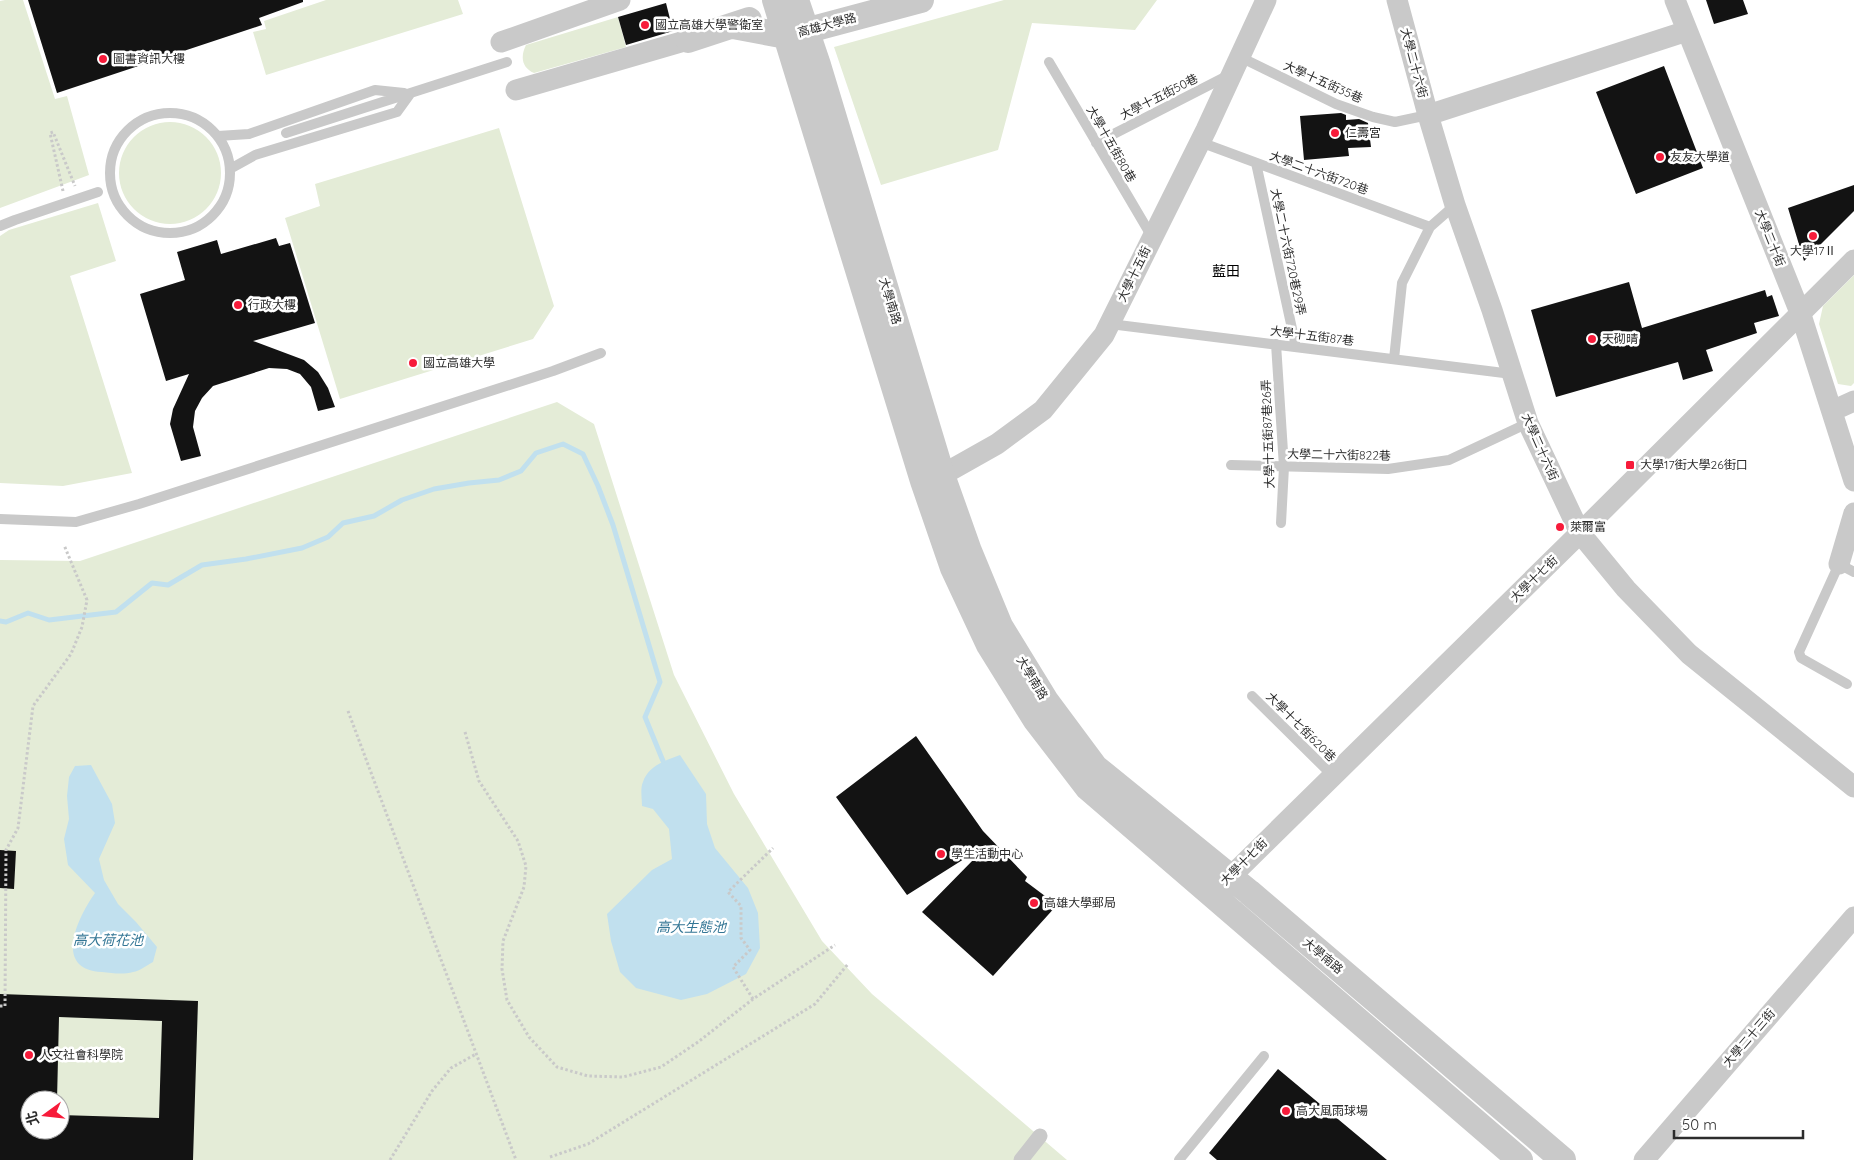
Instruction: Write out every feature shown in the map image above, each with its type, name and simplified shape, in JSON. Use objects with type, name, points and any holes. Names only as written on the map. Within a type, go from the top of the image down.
[{"type":"street","points":[[501,42],[620,0]]},
{"type":"street","name":"高雄大學路","points":[[733,26],[796,33],[921,0]]},
{"type":"street","name":"大學十五街","points":[[933,478],[997,444],[1043,410],[1104,335],[1200,142],[1266,0]]},
{"type":"street","name":"大學二十六街","points":[[1398,0],[1428,115],[1455,205],[1528,423],[1580,533],[1626,589],[1689,654],[1854,787]]},
{"type":"street","name":"大學二十街","points":[[1675,0],[1801,315],[1854,481]]},
{"type":"street","name":"高雄大學路","points":[[688,40],[733,26],[791,3]]},
{"type":"street","name":"大學南路","points":[[791,3],[796,33],[933,478],[953,568],[989,645],[1035,719],[1088,788],[1520,1160]]},
{"type":"street","points":[[1428,115],[1686,31]]},
{"type":"street","points":[[516,90],[688,40]]},
{"type":"street","name":"大學十七街","points":[[1211,895],[1801,315],[1854,260]]},
{"type":"street","points":[[1832,410],[1854,401]]},
{"type":"street","name":"大學南路","points":[[933,478],[969,551],[1000,626],[1046,701],[1095,767],[1229,877],[1564,1160]]},
{"type":"street","points":[[1846,568],[1854,513]]},
{"type":"street","name":"大學二十三街","points":[[1644,1160],[1854,917]]},
{"type":"street","points":[[1020,1160],[1040,1136]]},
{"type":"lane","points":[[286,133],[507,62]]},
{"type":"lane","name":"大學十五街80巷","points":[[1049,62],[1152,238]]},
{"type":"lane","name":"大學十五街35巷","points":[[1236,65],[1374,117],[1394,122],[1428,115]]},
{"type":"lane","name":"大學十五街50巷","points":[[1096,143],[1236,65]]},
{"type":"lane","points":[[218,136],[248,134],[375,90],[410,94]]},
{"type":"lane","points":[[230,169],[255,155],[397,112],[410,94]]},
{"type":"lane","points":[[160,113],[176,113],[192,116],[206,124],[218,136],[226,151],[230,169],[229,185],[224,201],[215,214],[202,224],[187,231],[171,234],[155,232],[140,225],[127,215],[114,194],[110,171],[113,154],[120,140],[130,127],[144,118],[160,113]]},
{"type":"lane","name":"大學二十六街720巷","points":[[1200,142],[1430,227]]},
{"type":"lane","name":"大學二十六街720巷29弄","points":[[1256,163],[1296,347]]},
{"type":"lane","points":[[0,226],[98,192]]},
{"type":"lane","points":[[1394,359],[1402,283],[1430,227],[1455,205]]},
{"type":"lane","name":"大學十五街87巷","points":[[1110,324],[1512,374]]},
{"type":"lane","name":"大學十五街87巷26弄","points":[[1276,344],[1284,467],[1281,523]]},
{"type":"lane","points":[[0,519],[76,522],[139,504],[487,392],[601,353]]},
{"type":"lane","name":"大學二十六街822巷","points":[[1231,465],[1388,469],[1449,460],[1528,423]]},
{"type":"lane","points":[[1846,568],[1799,652],[1801,658],[1847,684]]},
{"type":"lane","name":"大學十七街620巷","points":[[1252,696],[1332,775]]},
{"type":"lane","points":[[1179,1160],[1264,1056]]},
{"type":"path","points":[[64,196],[50,133],[53,132],[75,186],[82,184]]},
{"type":"path","points":[[0,1006],[5,1006],[6,850],[18,828],[33,706],[71,654],[82,627],[87,600],[64,545]]},
{"type":"path","points":[[348,711],[516,1160]]},
{"type":"path","points":[[465,732],[479,781],[518,841],[526,866],[524,887],[503,941],[502,969],[508,1000],[529,1037],[557,1067],[588,1076],[623,1077],[661,1067],[698,1042],[753,999],[835,945]]},
{"type":"path","points":[[753,999],[733,968],[750,950],[741,938],[741,906],[728,892],[773,848]]},
{"type":"path","points":[[550,1157],[588,1144],[815,1004],[848,964]]},
{"type":"path","points":[[390,1160],[432,1091],[452,1068],[476,1054]]},
{"type":"green space","points":[[23,0],[55,99],[67,96],[89,175],[0,208],[0,1]]},
{"type":"green space","points":[[326,0],[458,0],[463,14],[266,75],[253,32],[266,29],[264,21]]},
{"type":"green space","points":[[1004,0],[1157,0],[1135,30],[1032,23],[998,150],[881,185],[834,47]]},
{"type":"green space","points":[[618,17],[626,47],[534,73],[523,62],[526,45]]},
{"type":"green space","points":[[170,122],[189,126],[206,137],[217,154],[221,173],[217,192],[206,209],[189,220],[170,224],[151,220],[134,209],[123,192],[119,173],[123,154],[134,137],[151,126]]},
{"type":"green space","points":[[499,128],[554,306],[533,339],[340,399],[285,218],[320,206],[315,184]]},
{"type":"green space","points":[[98,203],[116,261],[70,276],[132,473],[63,486],[0,483],[0,236],[9,230]]},
{"type":"green space","points":[[1854,275],[1854,383],[1851,386],[1838,384],[1819,324],[1823,306]]},
{"type":"green space","points":[[557,402],[594,424],[674,675],[734,794],[822,941],[872,994],[1067,1160],[0,1160],[0,560],[80,561]]},
{"type":"water","name":"高大生態池","points":[[680,755],[706,794],[707,824],[715,848],[748,888],[758,913],[760,948],[746,974],[707,994],[681,1000],[636,988],[620,972],[611,941],[607,914],[652,870],[672,859],[669,829],[653,809],[642,806],[642,784],[645,776],[653,768]]},
{"type":"water","name":"高大荷花池","points":[[91,765],[112,804],[115,823],[99,859],[104,880],[118,904],[157,947],[153,962],[129,973],[121,974],[87,969],[77,962],[73,952],[73,941],[77,928],[88,903],[95,893],[68,865],[64,839],[69,819],[67,796],[69,777],[75,766]]},
{"type":"building","name":"圖書資訊大樓","points":[[28,0],[303,0],[303,2],[259,18],[262,25],[57,93]]},
{"type":"building","points":[[1706,0],[1743,0],[1748,14],[1714,24]]},
{"type":"building","name":"國立高雄大學警衛室","points":[[666,3],[673,31],[626,45],[618,17]]},
{"type":"building","points":[[1664,66],[1703,168],[1636,194],[1596,92]]},
{"type":"building","name":"仁壽宮","points":[[1341,113],[1346,115],[1346,120],[1359,119],[1368,123],[1371,147],[1348,148],[1349,156],[1304,160],[1300,116]]},
{"type":"building","name":"大學17Ⅱ","points":[[1854,185],[1854,211],[1804,261],[1788,208]]},
{"type":"building","name":"行政大樓","points":[[276,238],[279,246],[290,243],[315,323],[253,341],[304,360],[318,372],[328,388],[335,407],[318,411],[311,387],[300,374],[287,369],[269,368],[213,386],[202,398],[195,411],[193,427],[201,456],[181,461],[170,424],[173,409],[189,374],[166,381],[140,294],[185,280],[177,252],[217,240],[221,254]]},
{"type":"building","name":"天砌晴","points":[[1629,282],[1642,328],[1765,290],[1767,297],[1772,295],[1779,316],[1754,323],[1757,333],[1706,350],[1713,371],[1683,380],[1678,362],[1556,397],[1531,310]]},
{"type":"building","name":"學生活動中心","points":[[916,736],[983,831],[1027,877],[1025,881],[1057,905],[993,976],[922,912],[975,858],[972,854],[907,895],[836,797]]},
{"type":"building","points":[[0,850],[16,851],[14,889],[0,888]]},
{"type":"building","name":"人文社會科學院","points":[[0,994],[198,1001],[193,1160],[0,1160]],"holes":[[[59,1017],[162,1021],[159,1118],[70,1115],[70,1140],[20,1140],[20,1090],[57,1090]]]},
{"type":"building","name":"高大風雨球場","points":[[1278,1069],[1387,1160],[1217,1160],[1209,1153]]},
{"type":"waterway","points":[[0,621],[6,622],[28,613],[49,620],[116,612],[152,583],[168,585],[202,565],[302,548],[328,537],[343,523],[374,516],[402,500],[434,489],[499,480],[521,471],[536,453],[563,444],[583,454],[613,525],[660,682],[645,717],[663,761]]},
{"type":"place","name":"國立高雄大學警衛室","points":[[645,25]]},
{"type":"place","name":"圖書資訊大樓","points":[[103,59]]},
{"type":"place","name":"仁壽宮","points":[[1335,133]]},
{"type":"place","name":"友友大學道","points":[[1660,157]]},
{"type":"place","name":"大學17Ⅱ","points":[[1813,236]]},
{"type":"place","name":"行政大樓","points":[[238,305]]},
{"type":"place","name":"天砌晴","points":[[1592,339]]},
{"type":"place","name":"國立高雄大學","points":[[413,363]]},
{"type":"place","name":"大學17街大學26街口","points":[[1630,465]]},
{"type":"place","name":"萊爾富","points":[[1560,527]]},
{"type":"place","name":"學生活動中心","points":[[941,854]]},
{"type":"place","name":"高雄大學郵局","points":[[1034,903]]},
{"type":"place","name":"人文社會科學院","points":[[29,1055]]},
{"type":"place","name":"高大風雨球場","points":[[1286,1111]]},
{"type":"district","name":"藍田","points":[[1226,271]]}]
